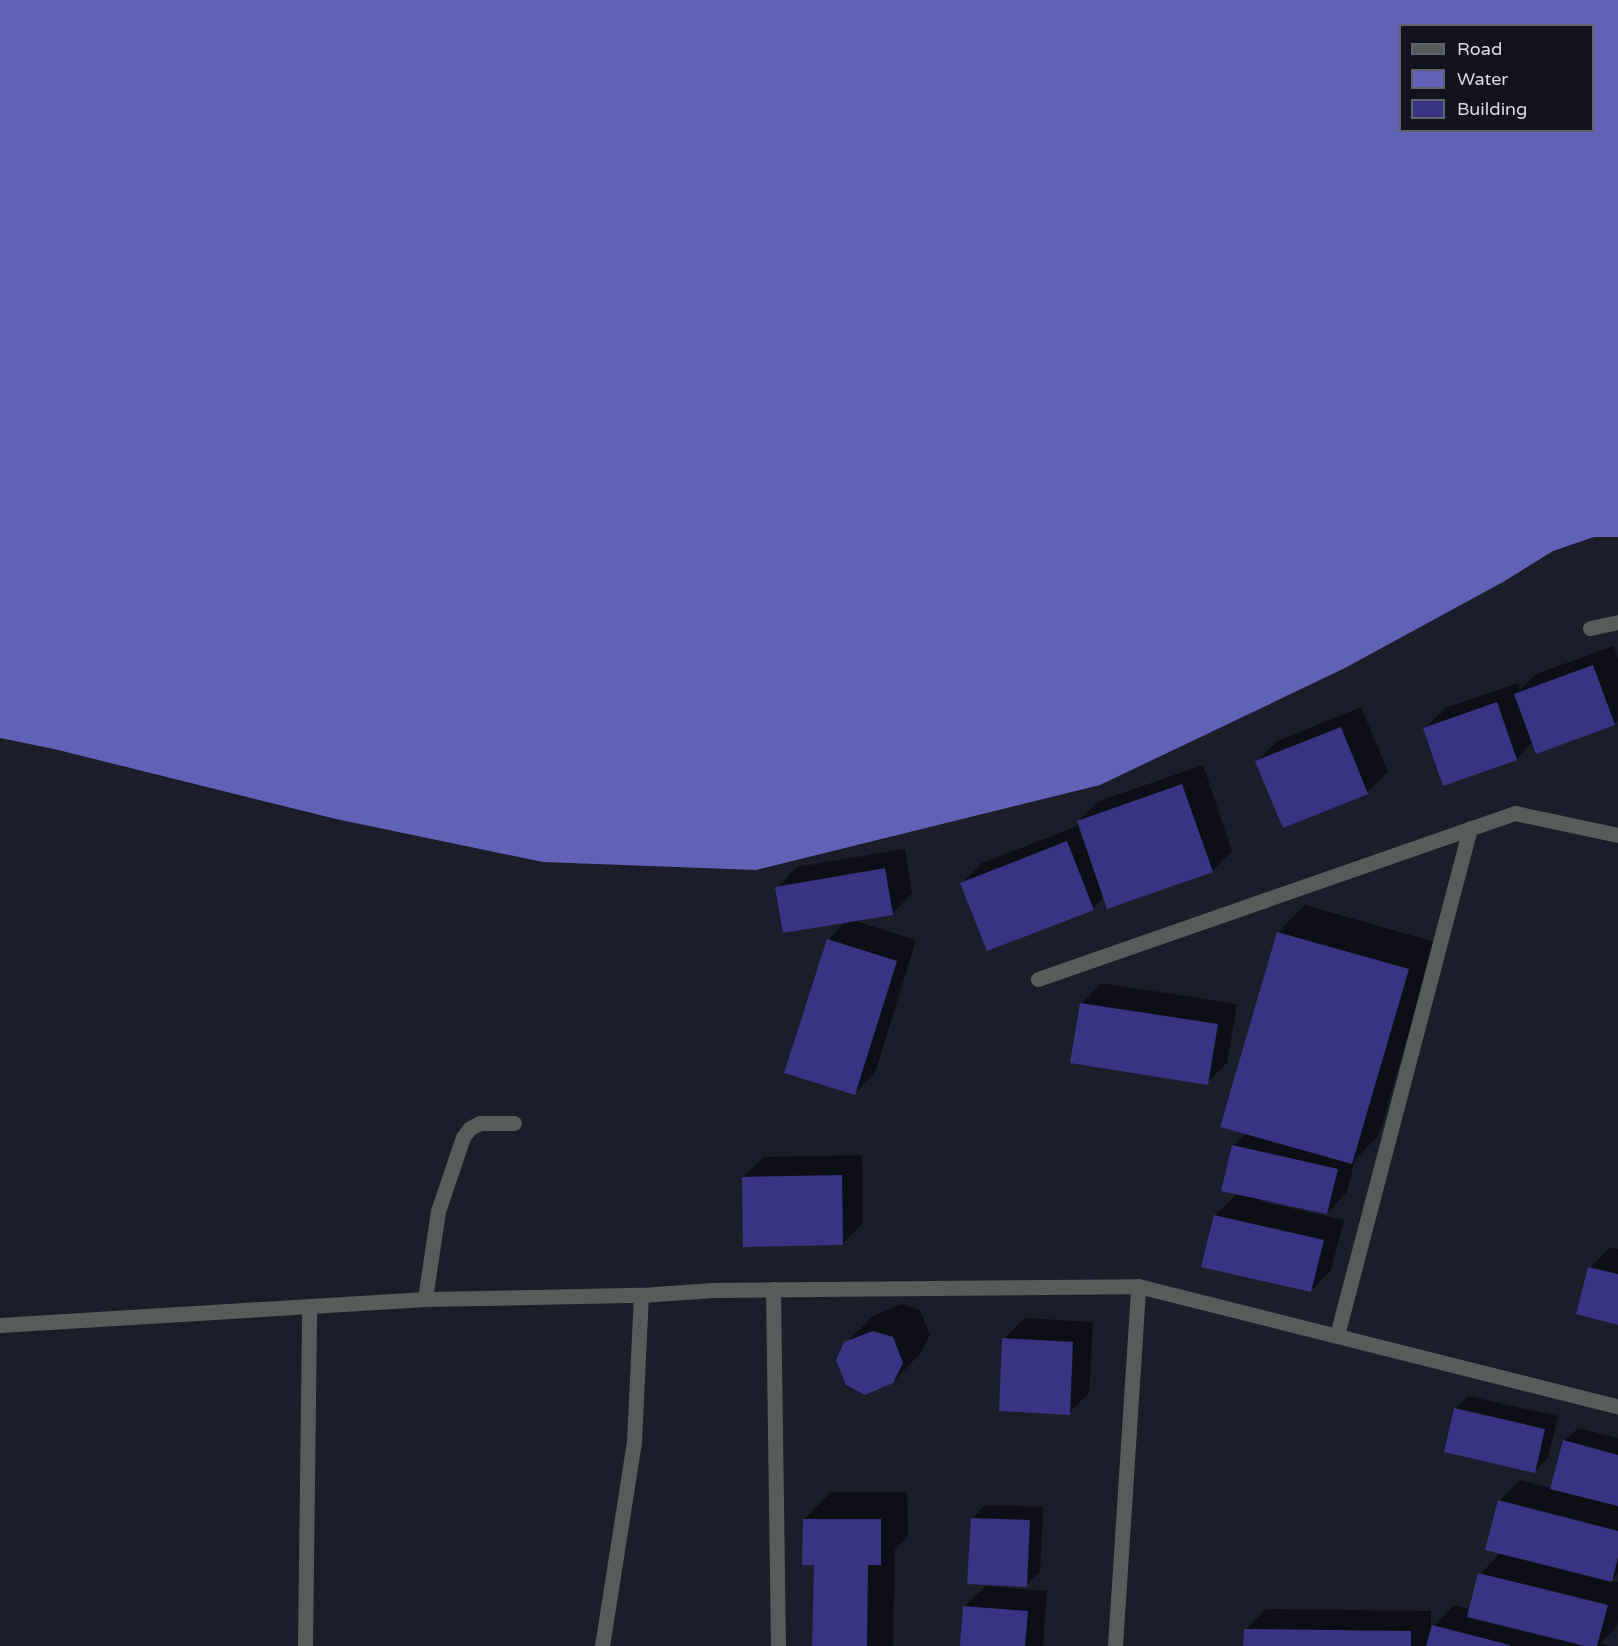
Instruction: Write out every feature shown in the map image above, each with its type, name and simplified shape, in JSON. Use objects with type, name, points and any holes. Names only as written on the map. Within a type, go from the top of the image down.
[{"type":"street","points":[[1590,628],[1618,622]]},
{"type":"street","points":[[1038,979],[1515,813],[1618,835]]},
{"type":"street","points":[[1337,1335],[1470,828]]},
{"type":"street","points":[[425,1299],[438,1211],[463,1137],[470,1128],[480,1123],[514,1123]]},
{"type":"street","points":[[1115,1646],[1138,1286]]},
{"type":"street","points":[[0,1325],[309,1309],[425,1299],[641,1295],[713,1290],[1138,1286],[1618,1407]]},
{"type":"street","points":[[773,1289],[778,1646]]},
{"type":"street","points":[[602,1646],[634,1442],[641,1295]]},
{"type":"street","points":[[305,1646],[309,1309]]},
{"type":"water","points":[[0,0],[1618,0],[1618,537],[1594,537],[1553,551],[1503,582],[1343,669],[1100,785],[756,870],[543,862],[336,819],[54,749],[0,738]]},
{"type":"building","points":[[1593,665],[1615,725],[1536,754],[1514,694]]},
{"type":"building","points":[[1497,702],[1517,760],[1443,786],[1423,728]]},
{"type":"building","points":[[1341,727],[1368,794],[1283,828],[1255,761]]},
{"type":"building","points":[[1182,784],[1213,872],[1107,909],[1077,821]]},
{"type":"building","points":[[1067,841],[1094,910],[987,951],[960,883]]},
{"type":"building","points":[[885,868],[893,915],[783,933],[775,887]]},
{"type":"building","points":[[1277,932],[1409,969],[1352,1164],[1220,1127]]},
{"type":"building","points":[[827,939],[897,961],[855,1095],[784,1073]]},
{"type":"building","points":[[1080,1003],[1218,1024],[1208,1085],[1070,1063]]},
{"type":"building","points":[[1232,1145],[1338,1169],[1327,1214],[1221,1191]]},
{"type":"building","points":[[842,1175],[843,1245],[743,1247],[742,1177]]},
{"type":"building","points":[[1214,1215],[1324,1240],[1311,1292],[1201,1267]]},
{"type":"building","points":[[1588,1267],[1618,1274],[1618,1325],[1576,1314]]},
{"type":"building","points":[[873,1331],[893,1337],[903,1363],[893,1383],[865,1395],[846,1385],[836,1360],[844,1342]]},
{"type":"building","points":[[1002,1338],[1073,1342],[1070,1415],[999,1411]]},
{"type":"building","points":[[1454,1408],[1545,1429],[1535,1473],[1444,1452]]},
{"type":"building","points":[[1563,1440],[1618,1455],[1618,1506],[1550,1489]]},
{"type":"building","points":[[1498,1500],[1618,1531],[1618,1557],[1612,1582],[1485,1550]]},
{"type":"building","points":[[971,1518],[1030,1520],[1027,1587],[967,1584]]},
{"type":"building","points":[[803,1519],[881,1519],[881,1565],[868,1565],[867,1646],[812,1646],[814,1565],[802,1565]]},
{"type":"building","points":[[1478,1573],[1608,1605],[1597,1646],[1585,1646],[1467,1617]]},
{"type":"building","points":[[963,1606],[1028,1611],[1025,1646],[960,1646]]},
{"type":"building","points":[[1432,1625],[1510,1645],[1510,1646],[1426,1646]]},
{"type":"building","points":[[1244,1629],[1411,1631],[1411,1646],[1243,1646]]}]
